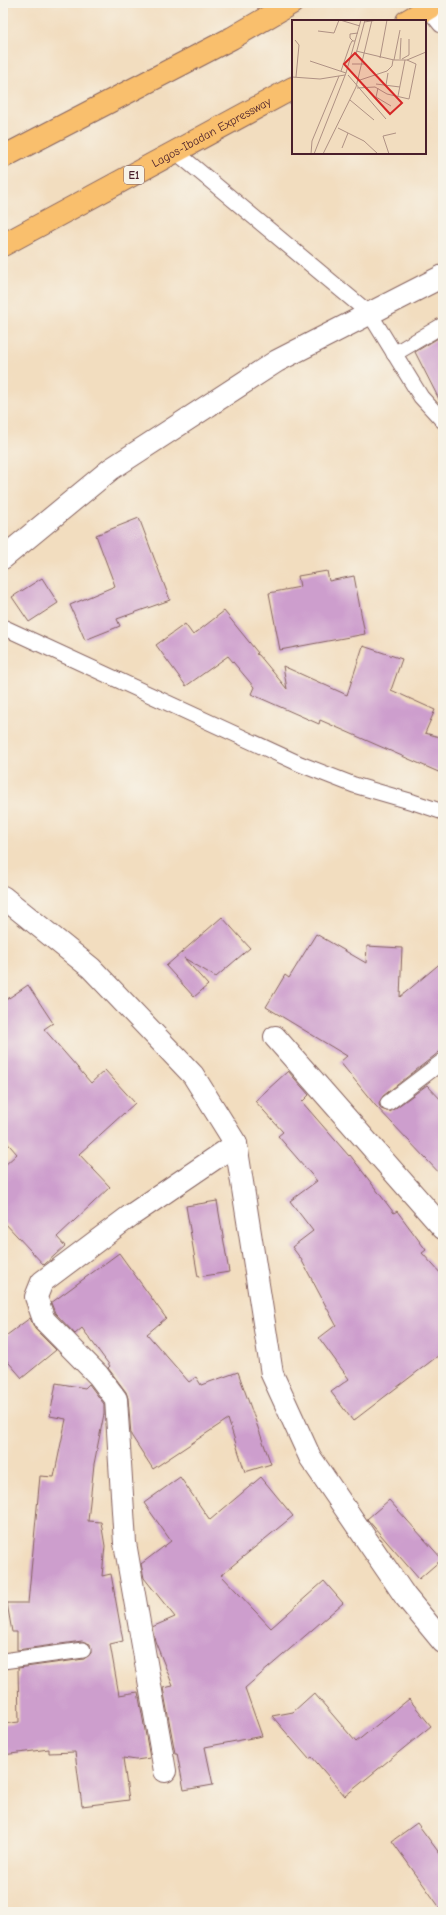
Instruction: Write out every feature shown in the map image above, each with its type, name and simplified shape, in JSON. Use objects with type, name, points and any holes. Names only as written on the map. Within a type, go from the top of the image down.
[{"type":"highway","points":[[3,157],[232,38],[292,3]]},
{"type":"highway","points":[[410,20],[437,10]]},
{"type":"highway","name":"Lagos-Ibadan Expressway","points":[[3,245],[292,89]]},
{"type":"street","points":[[3,558],[111,469],[278,360],[443,276]]},
{"type":"street","points":[[3,897],[91,968],[193,1075],[236,1144],[272,1374],[310,1457],[405,1596],[443,1642]]},
{"type":"street","points":[[275,1037],[443,1228]]},
{"type":"street","points":[[165,1771],[125,1544],[116,1399],[98,1375],[44,1320],[36,1297],[42,1282],[130,1216],[236,1144]]},
{"type":"lane","points":[[176,152],[370,314],[421,397],[443,421]]},
{"type":"lane","points":[[394,354],[443,325]]},
{"type":"lane","points":[[3,628],[300,764],[354,785],[443,812]]},
{"type":"lane","points":[[388,1103],[443,1061]]},
{"type":"lane","points":[[3,1661],[83,1650]]},
{"type":"building","points":[[443,335],[443,407],[415,352]]},
{"type":"building","points":[[139,518],[170,600],[117,619],[120,626],[85,640],[70,605],[115,586],[96,535]]},
{"type":"building","points":[[327,571],[329,581],[354,576],[365,634],[280,650],[269,593],[300,587],[298,576]]},
{"type":"building","points":[[42,578],[58,603],[29,622],[12,597]]},
{"type":"building","points":[[224,611],[258,653],[256,654],[259,655],[287,689],[283,666],[347,695],[363,646],[402,659],[391,690],[435,710],[425,733],[443,738],[443,774],[320,720],[319,724],[251,694],[254,687],[228,656],[186,686],[156,645],[185,624],[193,635]]},
{"type":"building","points":[[222,917],[250,948],[216,977],[184,958],[208,985],[194,997],[166,966]]},
{"type":"building","points":[[316,934],[366,963],[367,946],[402,948],[400,997],[443,961],[443,1049],[383,1096],[379,1104],[381,1109],[390,1112],[427,1085],[443,1102],[443,1177],[375,1105],[340,1062],[347,1056],[266,1007],[285,975],[289,978]]},
{"type":"building","points":[[28,985],[53,1023],[44,1029],[91,1083],[105,1070],[135,1103],[79,1154],[110,1187],[57,1237],[65,1246],[44,1265],[3,1221],[3,1167],[17,1154],[3,1138],[3,1002]]},
{"type":"building","points":[[288,1071],[309,1095],[302,1102],[349,1156],[350,1155],[394,1213],[397,1211],[426,1250],[422,1253],[443,1276],[443,1352],[353,1421],[331,1392],[349,1379],[319,1338],[336,1325],[301,1259],[292,1247],[313,1231],[290,1201],[317,1181],[278,1136],[283,1132],[255,1101]]},
{"type":"building","points":[[217,1201],[229,1272],[198,1277],[186,1206]]},
{"type":"building","points":[[119,1253],[166,1318],[147,1334],[189,1382],[196,1377],[201,1385],[238,1372],[271,1464],[245,1472],[228,1419],[153,1469],[131,1435],[128,1398],[126,1392],[108,1368],[110,1366],[82,1328],[75,1334],[55,1313],[51,1303]]},
{"type":"building","points":[[30,1318],[35,1329],[56,1350],[22,1378],[3,1356],[3,1338]]},
{"type":"building","points":[[56,1383],[85,1388],[89,1384],[104,1404],[104,1414],[94,1464],[88,1521],[101,1522],[105,1546],[102,1576],[111,1574],[123,1641],[110,1644],[119,1695],[138,1692],[150,1758],[136,1760],[123,1758],[129,1800],[82,1806],[75,1752],[49,1753],[49,1749],[3,1755],[3,1724],[19,1722],[18,1668],[84,1659],[91,1653],[90,1644],[82,1641],[17,1650],[17,1632],[12,1632],[7,1603],[28,1603],[40,1476],[54,1477],[66,1419],[50,1416]]},
{"type":"building","points":[[180,1477],[210,1520],[261,1477],[293,1516],[221,1575],[271,1628],[324,1581],[343,1603],[245,1688],[262,1736],[205,1747],[213,1785],[184,1790],[177,1753],[175,1753],[163,1688],[173,1686],[155,1641],[152,1627],[175,1617],[144,1578],[141,1564],[171,1541],[144,1503]]},
{"type":"building","points":[[389,1500],[442,1559],[419,1579],[367,1519]]},
{"type":"building","points":[[314,1693],[356,1742],[409,1699],[431,1726],[345,1796],[312,1757],[309,1759],[272,1716],[293,1712]]},
{"type":"building","points":[[417,1823],[443,1858],[443,1912],[392,1841]]}]
